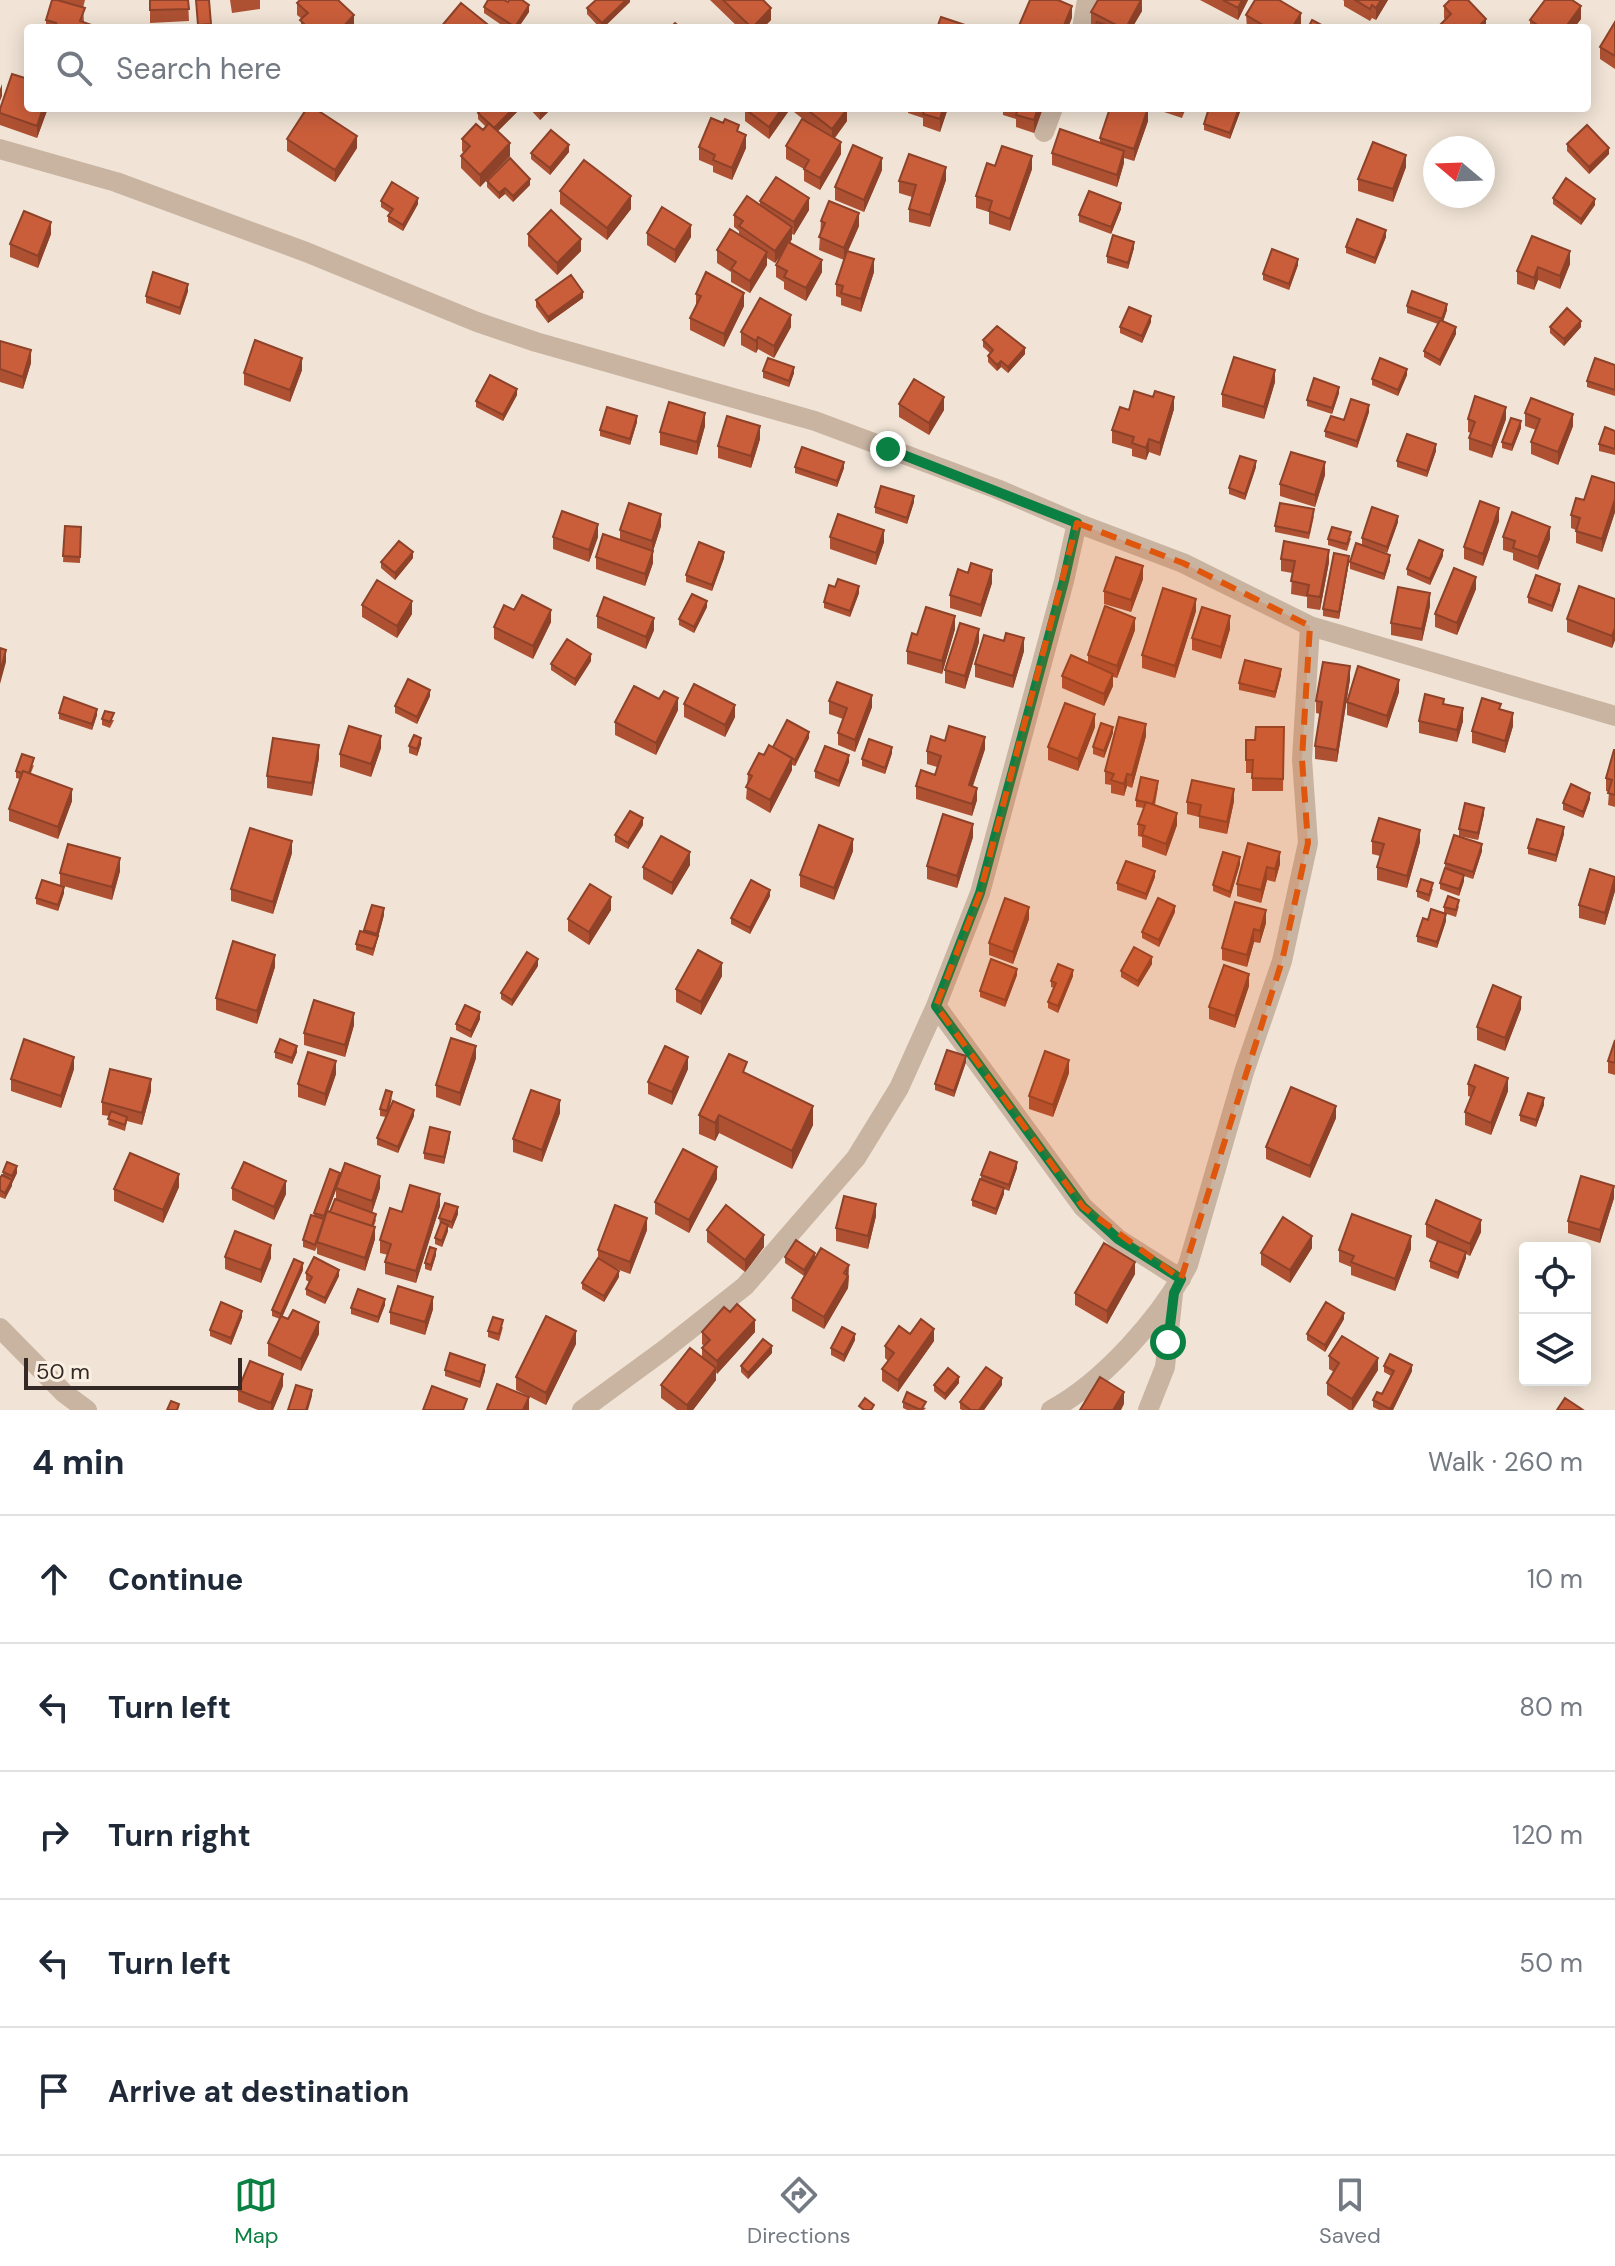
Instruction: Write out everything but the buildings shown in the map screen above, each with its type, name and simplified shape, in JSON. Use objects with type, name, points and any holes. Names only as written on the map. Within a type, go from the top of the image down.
[{"type":"street","points":[[1083,24],[1087,0]]},
{"type":"street","points":[[1044,132],[1052,112]]},
{"type":"street","points":[[0,149],[116,182],[536,342],[815,421],[1183,563],[1310,626],[1615,716]]},
{"type":"street","points":[[582,1410],[745,1286],[856,1158],[899,1088],[936,1006],[980,893],[1077,523]]},
{"type":"street","points":[[1051,1410],[1100,1373],[1139,1337],[1177,1286],[1188,1265],[1244,1072],[1282,961],[1308,843],[1302,759],[1310,626]]},
{"type":"street","points":[[936,1006],[1083,1207],[1177,1286]]},
{"type":"street","points":[[1148,1410],[1165,1367],[1177,1286]]},
{"type":"street","points":[[0,1328],[64,1393],[87,1410]]},
{"type":"highlighted area","points":[[1077,523],[1183,563],[1310,626],[1302,759],[1308,843],[1282,961],[1181,1279],[1083,1207],[936,1006],[980,893]]},
{"type":"route","points":[[888,449],[997,489],[1077,523],[980,893],[936,1006],[1083,1207],[1118,1239],[1181,1279],[1174,1293],[1168,1342]]}]
